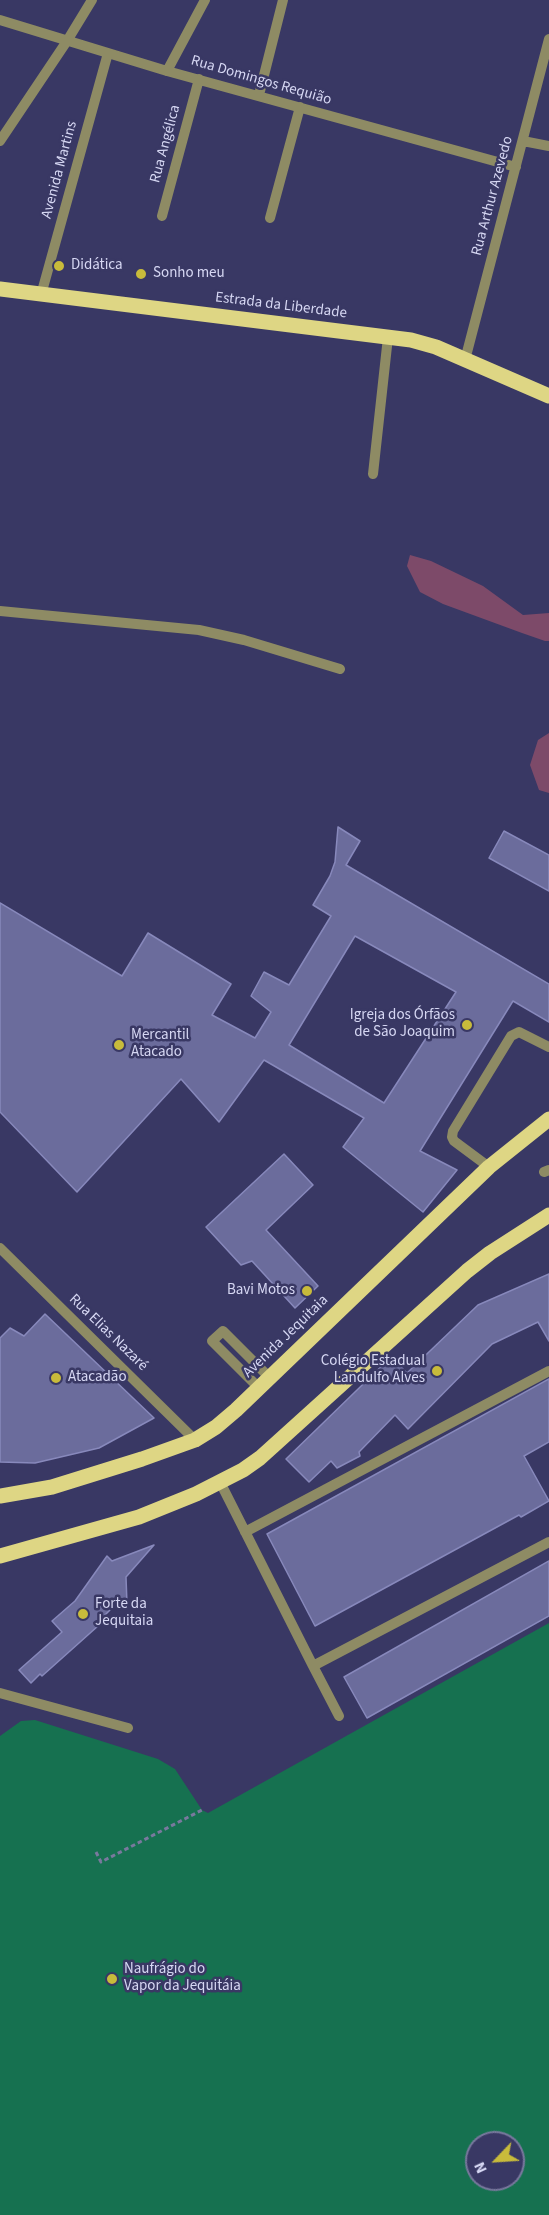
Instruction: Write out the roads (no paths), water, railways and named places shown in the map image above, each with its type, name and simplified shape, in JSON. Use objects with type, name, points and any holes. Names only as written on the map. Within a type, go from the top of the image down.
[{"type":"main road","name":"Estrada da Liberdade","points":[[0,289],[411,340],[435,347],[549,396]]},
{"type":"main road","name":"Avenida Jequitaia","points":[[3,1492],[52,1487],[195,1440],[216,1427],[489,1167],[549,1119]]},
{"type":"main road","points":[[0,1556],[139,1517],[220,1482],[260,1458],[490,1253],[549,1215]]},
{"type":"street","points":[[0,141],[92,0]]},
{"type":"street","points":[[167,71],[206,0]]},
{"type":"street","points":[[259,95],[283,0]]},
{"type":"street","name":"Rua Domingos Requião","points":[[0,20],[167,71],[516,167]]},
{"type":"street","name":"Rua Arthur Azevedo","points":[[465,360],[549,39]]},
{"type":"street","name":"Avenida Martins","points":[[41,295],[108,53]]},
{"type":"street","name":"Rua Angélica","points":[[162,216],[199,79]]},
{"type":"street","points":[[270,218],[300,107]]},
{"type":"street","points":[[523,141],[549,146]]},
{"type":"street","points":[[373,474],[388,338]]},
{"type":"street","points":[[0,611],[199,630],[244,640],[340,669]]},
{"type":"street","points":[[489,1167],[454,1141],[453,1131],[511,1036],[519,1032],[549,1047]]},
{"type":"street","name":"Rua Elias Nazaré","points":[[0,1248],[195,1440]]},
{"type":"street","points":[[223,1331],[264,1383],[212,1341],[223,1331]]},
{"type":"street","points":[[245,1532],[549,1371]]},
{"type":"street","points":[[220,1482],[339,1716]]},
{"type":"street","points":[[313,1666],[549,1542]]},
{"type":"street","points":[[0,1693],[128,1728]]},
{"type":"place","name":"Didática","points":[[59,266]]},
{"type":"place","name":"Sonho meu","points":[[141,274]]},
{"type":"place","name":"Igreja dos Órfãos de São Joaquim","points":[[467,1025]]},
{"type":"place","name":"Mercantil Atacado","points":[[119,1045]]},
{"type":"place","name":"Bavi Motos","points":[[307,1291]]},
{"type":"place","name":"Colégio Estadual Landulfo Alves","points":[[437,1371]]},
{"type":"place","name":"Atacadão","points":[[56,1378]]},
{"type":"place","name":"Forte da Jequitaia","points":[[83,1614]]},
{"type":"place","name":"Naufrágio do Vapor da Jequitáia","points":[[112,1979]]}]
